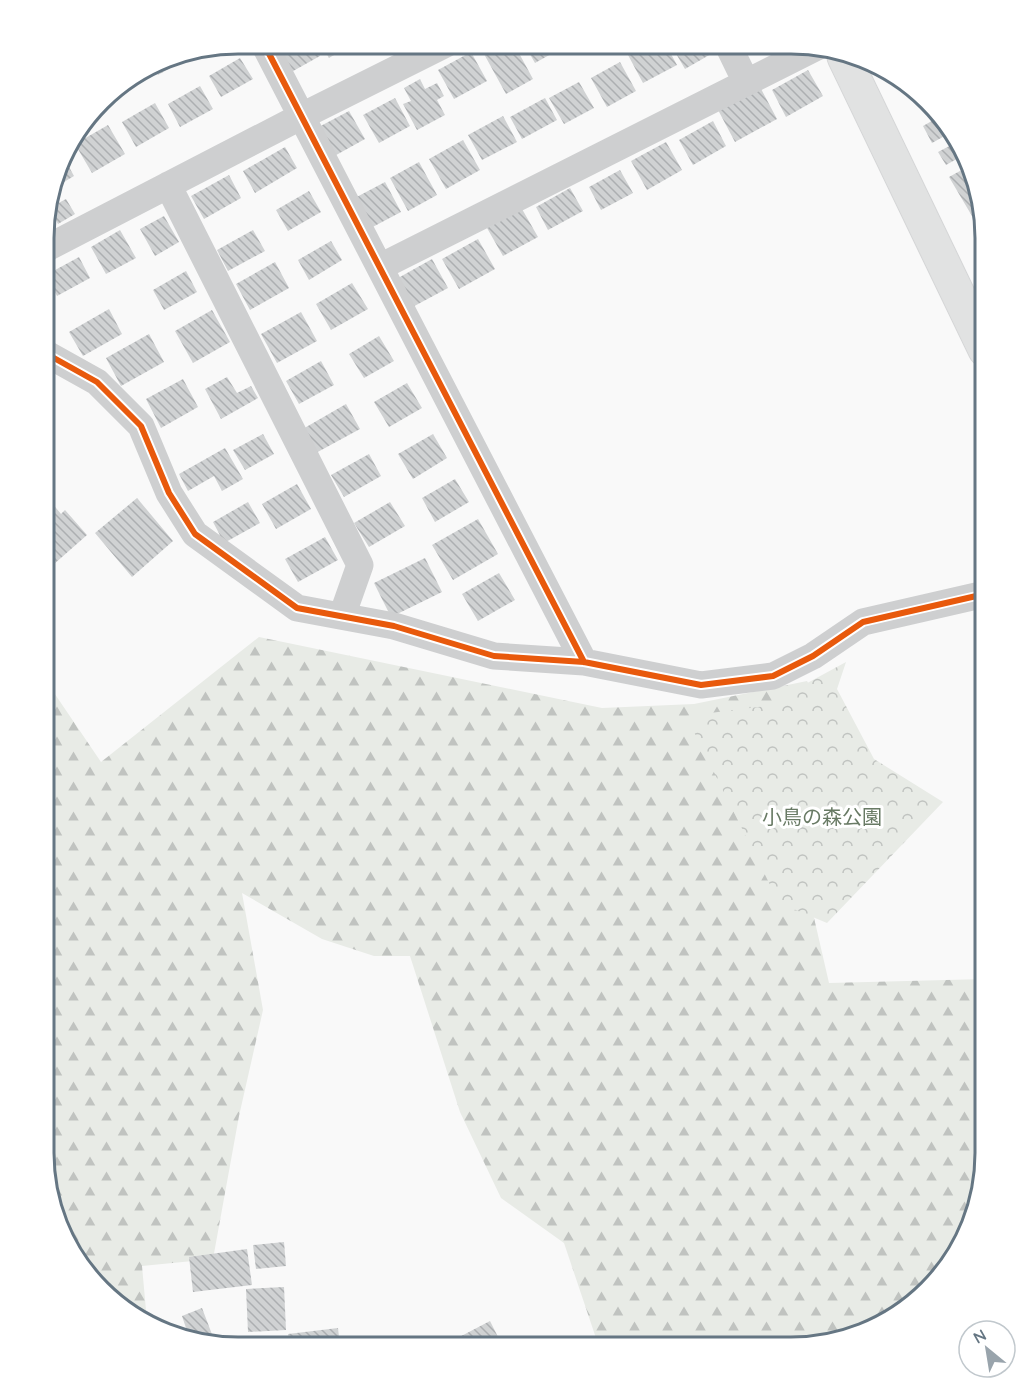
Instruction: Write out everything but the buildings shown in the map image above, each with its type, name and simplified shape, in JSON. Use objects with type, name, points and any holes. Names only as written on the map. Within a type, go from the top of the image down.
[{"type":"street","points":[[269,54],[584,662]]},
{"type":"street","points":[[54,244],[426,54]]},
{"type":"street","points":[[732,54],[746,82]]},
{"type":"street","points":[[380,267],[801,55]]},
{"type":"street","points":[[847,63],[975,327]]},
{"type":"street","points":[[168,185],[360,565],[342,616]]},
{"type":"street","points":[[54,358],[97,382],[141,426],[169,493],[195,534],[297,608],[394,626],[494,656],[584,662],[701,685],[773,676],[813,656],[863,622],[975,596]]},
{"type":"green space","points":[[259,637],[602,708],[694,704],[807,681],[873,793],[812,909],[829,983],[975,979],[975,1165],[965,1212],[956,1234],[944,1255],[912,1291],[893,1306],[872,1318],[838,1331],[791,1337],[596,1337],[564,1243],[501,1198],[460,1112],[410,956],[374,956],[322,939],[242,893],[263,1010],[239,1116],[213,1259],[142,1266],[146,1312],[117,1291],[85,1255],[64,1212],[54,1165],[54,693],[101,762]]},
{"type":"green space","name":"小鳥の森公園","points":[[846,662],[837,689],[874,759],[943,802],[827,923],[779,903],[686,716],[765,706]]},
{"type":"cycle path","points":[[269,54],[584,662]]},
{"type":"cycle path","points":[[54,358],[97,382],[141,426],[169,493],[195,534],[297,608],[394,626],[494,656],[584,662],[701,685],[773,676],[813,656],[863,622],[975,596]]}]
